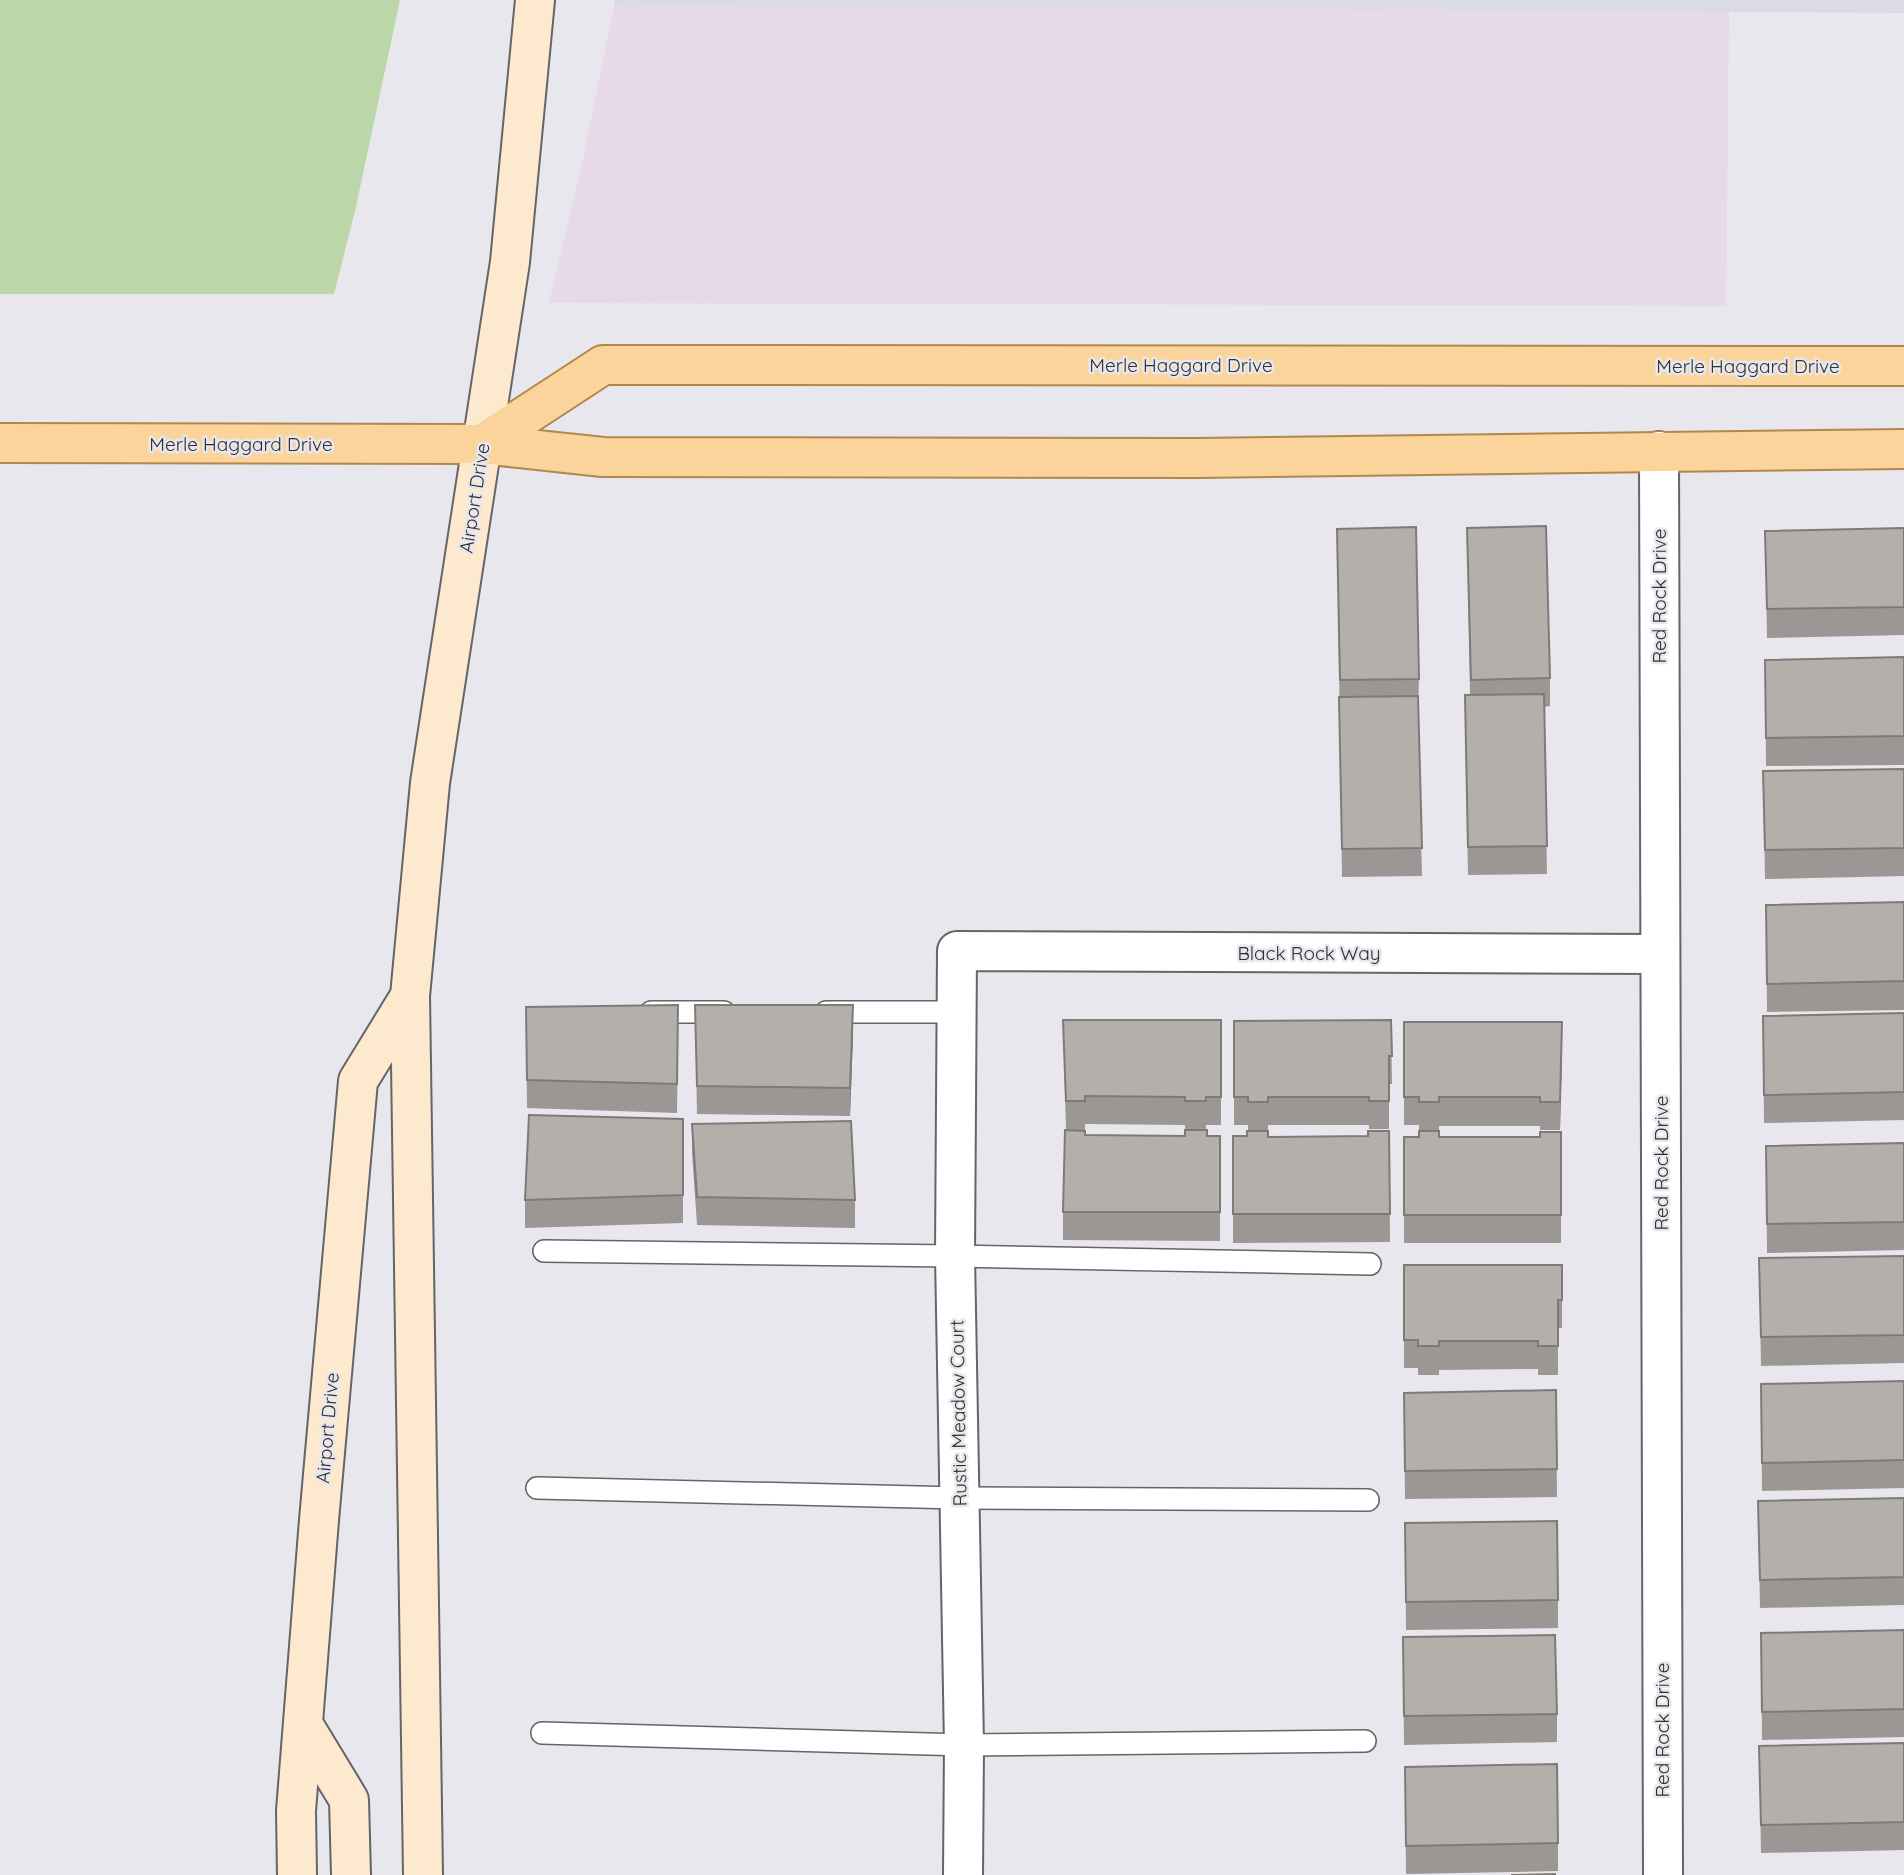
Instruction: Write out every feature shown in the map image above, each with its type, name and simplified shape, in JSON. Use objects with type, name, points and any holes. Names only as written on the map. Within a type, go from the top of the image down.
[{"type":"main road","name":"Airport Drive","points":[[423,1875],[410,996],[430,783],[510,261],[535,0]]},
{"type":"main road","name":"Merle Haggard Drive","points":[[482,444],[603,365],[1904,366]]},
{"type":"main road","name":"Merle Haggard Drive","points":[[0,443],[482,444],[603,457],[1198,458],[1904,449]]},
{"type":"main road","name":"Airport Drive","points":[[297,1875],[296,1811],[318,1520],[358,1081],[410,996]]},
{"type":"main road","points":[[303,1724],[349,1800],[351,1875]]},
{"type":"street","name":"Red Rock Drive","points":[[1659,451],[1663,1875]]},
{"type":"street","name":"Black Rock Way","points":[[957,951],[1660,954]]},
{"type":"street","name":"Rustic Meadow Court","points":[[957,951],[955,1255],[964,1745],[963,1875]]},
{"type":"lane","points":[[626,1012],[750,1012]]},
{"type":"lane","points":[[805,1012],[957,1012]]},
{"type":"lane","points":[[544,1251],[955,1255],[1370,1264]]},
{"type":"lane","points":[[537,1488],[959,1498],[1367,1500]]},
{"type":"lane","points":[[542,1733],[964,1745],[1365,1741]]},
{"type":"shaded area","points":[[615,0],[1904,0],[1904,13],[614,6]]},
{"type":"shaded area","points":[[614,6],[1729,12],[1726,306],[549,303],[582,164]]},
{"type":"green space","points":[[0,0],[400,0],[355,211],[334,294],[0,294]]},
{"type":"building","points":[[1546,526],[1550,678],[1471,680],[1467,528]]},
{"type":"building","points":[[1416,527],[1419,679],[1340,680],[1337,529]]},
{"type":"building","points":[[1904,528],[1904,607],[1767,609],[1765,531]]},
{"type":"building","points":[[1904,657],[1904,736],[1766,738],[1765,660]]},
{"type":"building","points":[[1544,694],[1547,846],[1468,847],[1465,695]]},
{"type":"building","points":[[1418,696],[1422,848],[1342,849],[1339,697]]},
{"type":"building","points":[[1904,769],[1904,848],[1765,850],[1763,771]]},
{"type":"building","points":[[1904,902],[1904,981],[1767,984],[1766,905]]},
{"type":"building","points":[[678,1005],[677,1084],[527,1080],[526,1007]]},
{"type":"building","points":[[695,1005],[853,1005],[850,1088],[697,1086]]},
{"type":"building","points":[[1904,1013],[1904,1092],[1764,1095],[1763,1016]]},
{"type":"building","points":[[1063,1020],[1221,1020],[1221,1097],[1206,1097],[1206,1101],[1185,1101],[1185,1097],[1085,1096],[1085,1101],[1066,1101]]},
{"type":"building","points":[[1391,1020],[1389,1101],[1369,1101],[1369,1097],[1268,1097],[1268,1102],[1248,1102],[1248,1097],[1234,1097],[1234,1021]]},
{"type":"building","points":[[1404,1022],[1562,1022],[1560,1102],[1540,1102],[1540,1097],[1439,1097],[1439,1102],[1419,1102],[1419,1097],[1404,1097]]},
{"type":"building","points":[[529,1115],[683,1119],[683,1195],[525,1200]]},
{"type":"building","points":[[851,1121],[855,1200],[697,1197],[692,1124]]},
{"type":"building","points":[[1065,1130],[1085,1131],[1085,1135],[1185,1136],[1185,1130],[1207,1130],[1207,1136],[1220,1136],[1220,1212],[1063,1212]]},
{"type":"building","points":[[1247,1131],[1268,1131],[1268,1137],[1368,1136],[1368,1131],[1389,1131],[1390,1214],[1233,1214],[1233,1136],[1247,1136]]},
{"type":"building","points":[[1419,1131],[1439,1131],[1439,1137],[1540,1137],[1540,1132],[1561,1132],[1561,1215],[1404,1215],[1404,1137],[1419,1137]]},
{"type":"building","points":[[1904,1143],[1904,1222],[1767,1224],[1766,1146]]},
{"type":"building","points":[[1904,1256],[1904,1335],[1761,1337],[1759,1258]]},
{"type":"building","points":[[1404,1265],[1562,1265],[1562,1300],[1558,1300],[1558,1346],[1538,1346],[1538,1341],[1439,1341],[1439,1346],[1418,1346],[1418,1340],[1404,1340]]},
{"type":"building","points":[[1904,1381],[1904,1460],[1762,1463],[1761,1384]]},
{"type":"building","points":[[1556,1390],[1557,1469],[1405,1471],[1404,1393]]},
{"type":"building","points":[[1904,1498],[1904,1577],[1760,1580],[1758,1501]]},
{"type":"building","points":[[1557,1521],[1558,1600],[1406,1602],[1405,1523]]},
{"type":"building","points":[[1904,1630],[1904,1709],[1762,1712],[1761,1633]]},
{"type":"building","points":[[1555,1635],[1557,1714],[1404,1716],[1403,1637]]},
{"type":"building","points":[[1904,1743],[1904,1822],[1761,1825],[1759,1746]]},
{"type":"building","points":[[1557,1764],[1558,1843],[1406,1846],[1405,1767]]}]
